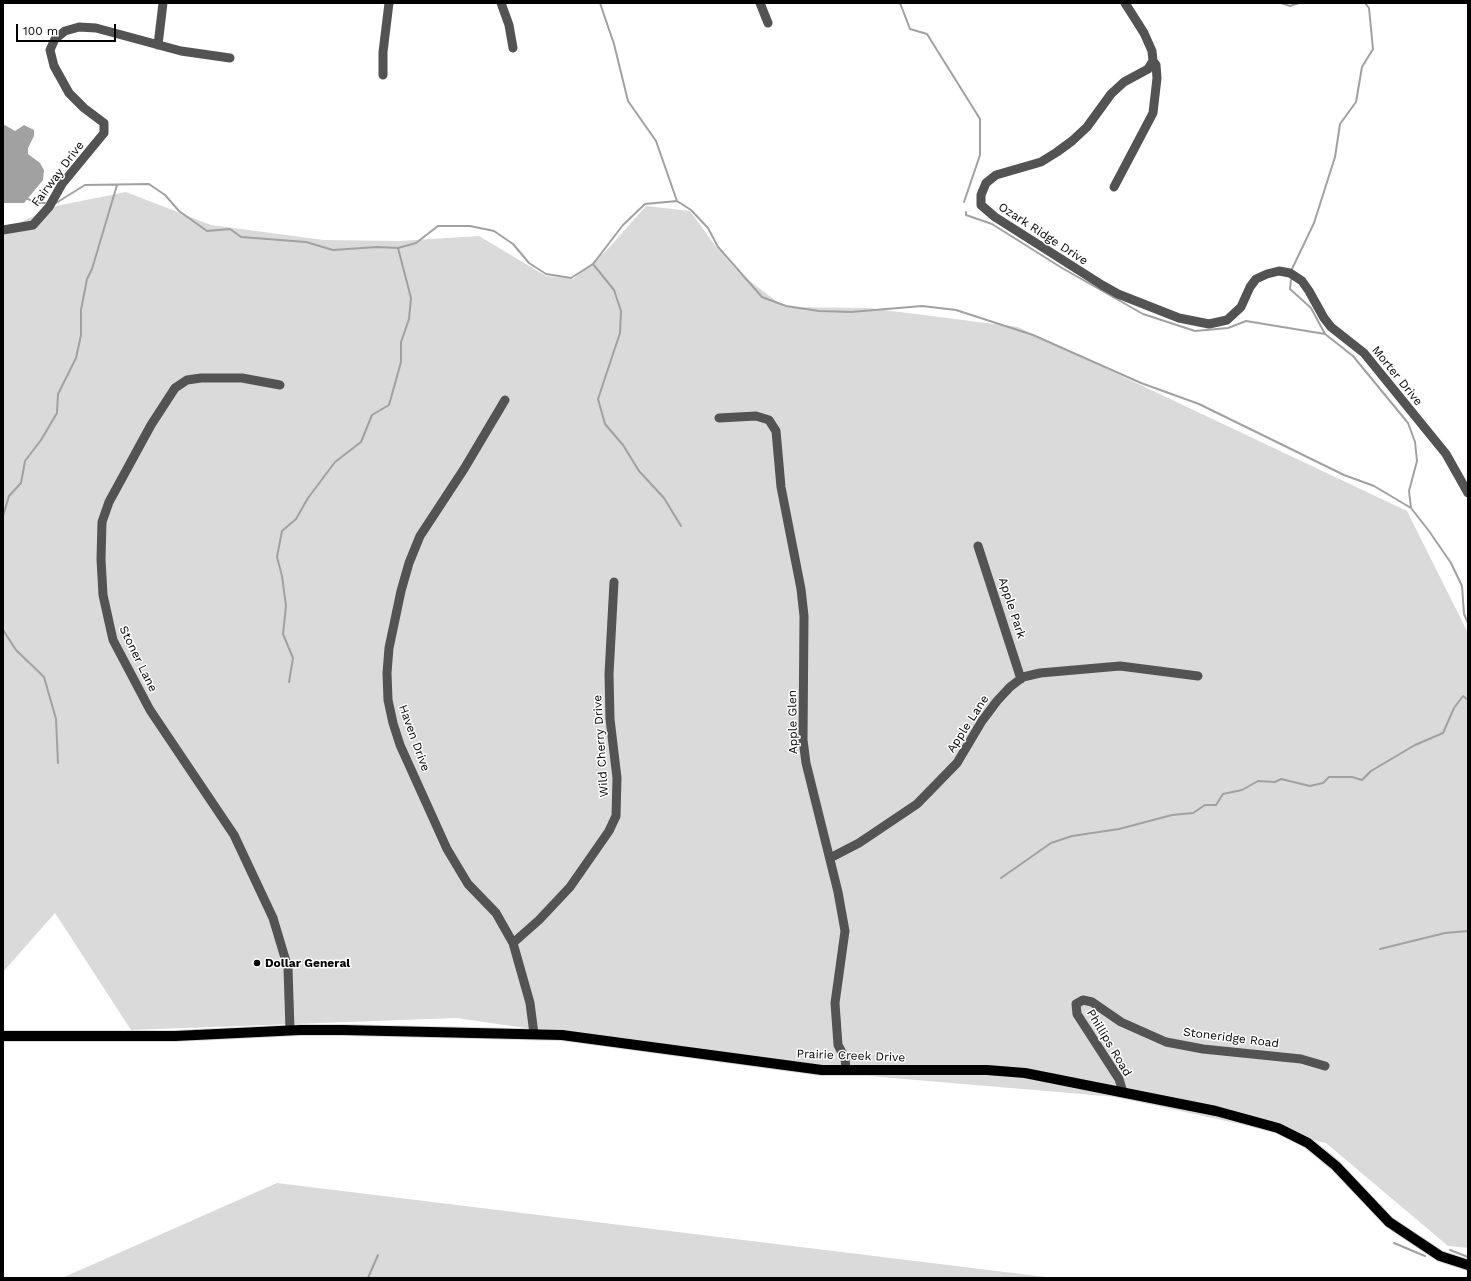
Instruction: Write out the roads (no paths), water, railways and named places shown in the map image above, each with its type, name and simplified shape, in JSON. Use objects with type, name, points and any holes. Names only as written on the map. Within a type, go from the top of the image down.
[{"type":"main road","name":"Prairie Creek Drive","points":[[3,1036],[175,1036],[290,1030],[534,1034],[579,1037],[735,1058],[779,1066],[822,1070],[987,1070],[1025,1073],[1249,1119],[1278,1128],[1308,1143],[1336,1166],[1389,1222],[1440,1256],[1468,1265]]},
{"type":"street","points":[[158,45],[163,3]]},
{"type":"street","points":[[383,75],[383,52],[389,3]]},
{"type":"street","points":[[501,3],[509,25],[513,48]]},
{"type":"street","points":[[760,3],[768,23]]},
{"type":"street","points":[[1114,187],[1153,113],[1157,78],[1156,65],[1153,61],[1152,51],[1144,34],[1125,3]]},
{"type":"street","name":"Fairway Drive","points":[[3,230],[33,225],[49,206],[62,184],[104,133],[104,123],[84,108],[69,93],[61,80],[54,66],[50,50],[55,38],[65,31],[79,27],[112,31],[181,51],[230,58]]},
{"type":"street","name":"Ozark Ridge Drive","points":[[1153,61],[1148,69],[1124,82],[1111,94],[1086,127],[1072,141],[1057,152],[1041,162],[996,175],[986,183],[981,195],[981,205],[995,217],[1102,285],[1132,300],[1179,318],[1209,324],[1227,320],[1241,307],[1256,279],[1267,274],[1279,271],[1290,273],[1302,281]]},
{"type":"street","name":"Morter Drive","points":[[1302,281],[1324,318],[1332,327],[1364,353],[1446,454],[1468,493]]},
{"type":"street","name":"Stoner Lane","points":[[280,385],[242,378],[202,378],[188,380],[175,388],[151,425],[109,502],[102,522],[101,553],[103,595],[113,640],[150,710],[234,835],[273,918],[288,968],[290,1030]]},
{"type":"street","name":"Haven Drive","points":[[505,400],[464,469],[420,536],[401,591],[389,648],[387,673],[388,700],[393,723],[438,830],[468,884],[496,913],[513,943],[530,1003],[534,1034]]},
{"type":"street","name":"Apple Glen","points":[[719,418],[756,416],[768,420],[776,431],[781,487],[801,589],[804,616],[803,732],[806,763],[830,858],[845,931],[835,1003],[838,1045],[845,1058],[846,1070]]},
{"type":"street","name":"Apple Park","points":[[978,546],[1021,678]]},
{"type":"street","name":"Wild Cherry Drive","points":[[513,943],[539,920],[570,887],[609,830],[616,816],[618,789],[610,719],[609,674],[614,582]]},
{"type":"street","name":"Apple Lane","points":[[830,858],[859,843],[917,804],[957,763],[982,722],[997,701],[1021,678],[1040,673],[1120,666],[1198,676]]},
{"type":"street","name":"Stoneridge Road","points":[[1076,1007],[1076,1004],[1083,1000],[1092,1002],[1120,1022],[1136,1030],[1184,1046],[1301,1059],[1325,1066]]},
{"type":"street","name":"Phillips Road","points":[[1076,1007],[1077,1014],[1119,1078],[1123,1092]]},
{"type":"waterway","points":[[600,3],[614,44],[628,101],[656,141],[677,201]]},
{"type":"waterway","points":[[900,3],[910,29],[927,34],[980,119],[980,155],[964,202]]},
{"type":"waterway","points":[[1281,3],[1290,6],[1299,3]]},
{"type":"waterway","points":[[1292,269],[1314,223],[1335,157],[1340,124],[1356,102],[1362,67],[1373,49],[1369,8],[1365,3]]},
{"type":"waterway","points":[[56,203],[85,185],[149,184],[165,195],[179,211],[207,231],[230,229],[241,237],[306,242],[333,250],[377,247],[398,248],[416,243],[438,226],[470,226],[494,231],[513,244],[529,263],[546,274],[571,278],[593,264],[623,225],[645,204],[677,201],[691,210],[708,228],[718,247],[762,297],[786,306],[819,311],[851,312],[922,306],[956,310],[1033,335],[1141,383],[1199,404],[1344,475],[1374,486],[1411,508],[1451,563],[1462,586],[1464,614],[1468,623]]},
{"type":"waterway","points":[[3,516],[9,496],[21,483],[25,461],[41,440],[57,413],[58,394],[76,358],[81,335],[81,310],[87,279],[92,269],[117,185]]},
{"type":"waterway","points":[[26,198],[36,203],[45,203]]},
{"type":"waterway","points":[[966,212],[966,215],[992,224],[1062,268],[1143,314],[1195,331],[1228,328],[1246,321],[1325,334]]},
{"type":"waterway","points":[[289,682],[293,658],[283,634],[286,606],[282,576],[277,557],[282,531],[296,519],[308,498],[335,462],[361,442],[372,415],[389,405],[401,362],[401,342],[409,319],[411,298],[398,248]]},
{"type":"waterway","points":[[593,264],[614,290],[621,311],[620,333],[598,399],[605,424],[623,445],[639,471],[664,498],[681,526]]},
{"type":"waterway","points":[[1291,280],[1290,289],[1311,308],[1325,334],[1353,356],[1408,423],[1415,442],[1417,461],[1409,491],[1411,508]]},
{"type":"waterway","points":[[3,630],[16,650],[44,677],[56,719],[58,763]]},
{"type":"waterway","points":[[1001,878],[1051,843],[1072,836],[1119,829],[1172,815],[1193,813],[1205,805],[1216,805],[1223,794],[1242,790],[1258,781],[1275,782],[1281,779],[1310,786],[1323,783],[1329,777],[1352,777],[1362,780],[1371,771],[1415,745],[1443,733],[1454,708],[1463,696],[1468,700]]},
{"type":"waterway","points":[[1380,949],[1445,933],[1468,931]]},
{"type":"waterway","points":[[1394,1243],[1425,1256]]},
{"type":"waterway","points":[[1450,1250],[1468,1257]]},
{"type":"waterway","points":[[368,1278],[378,1255]]},
{"type":"place","name":"Dollar General","points":[[257,963]]}]
